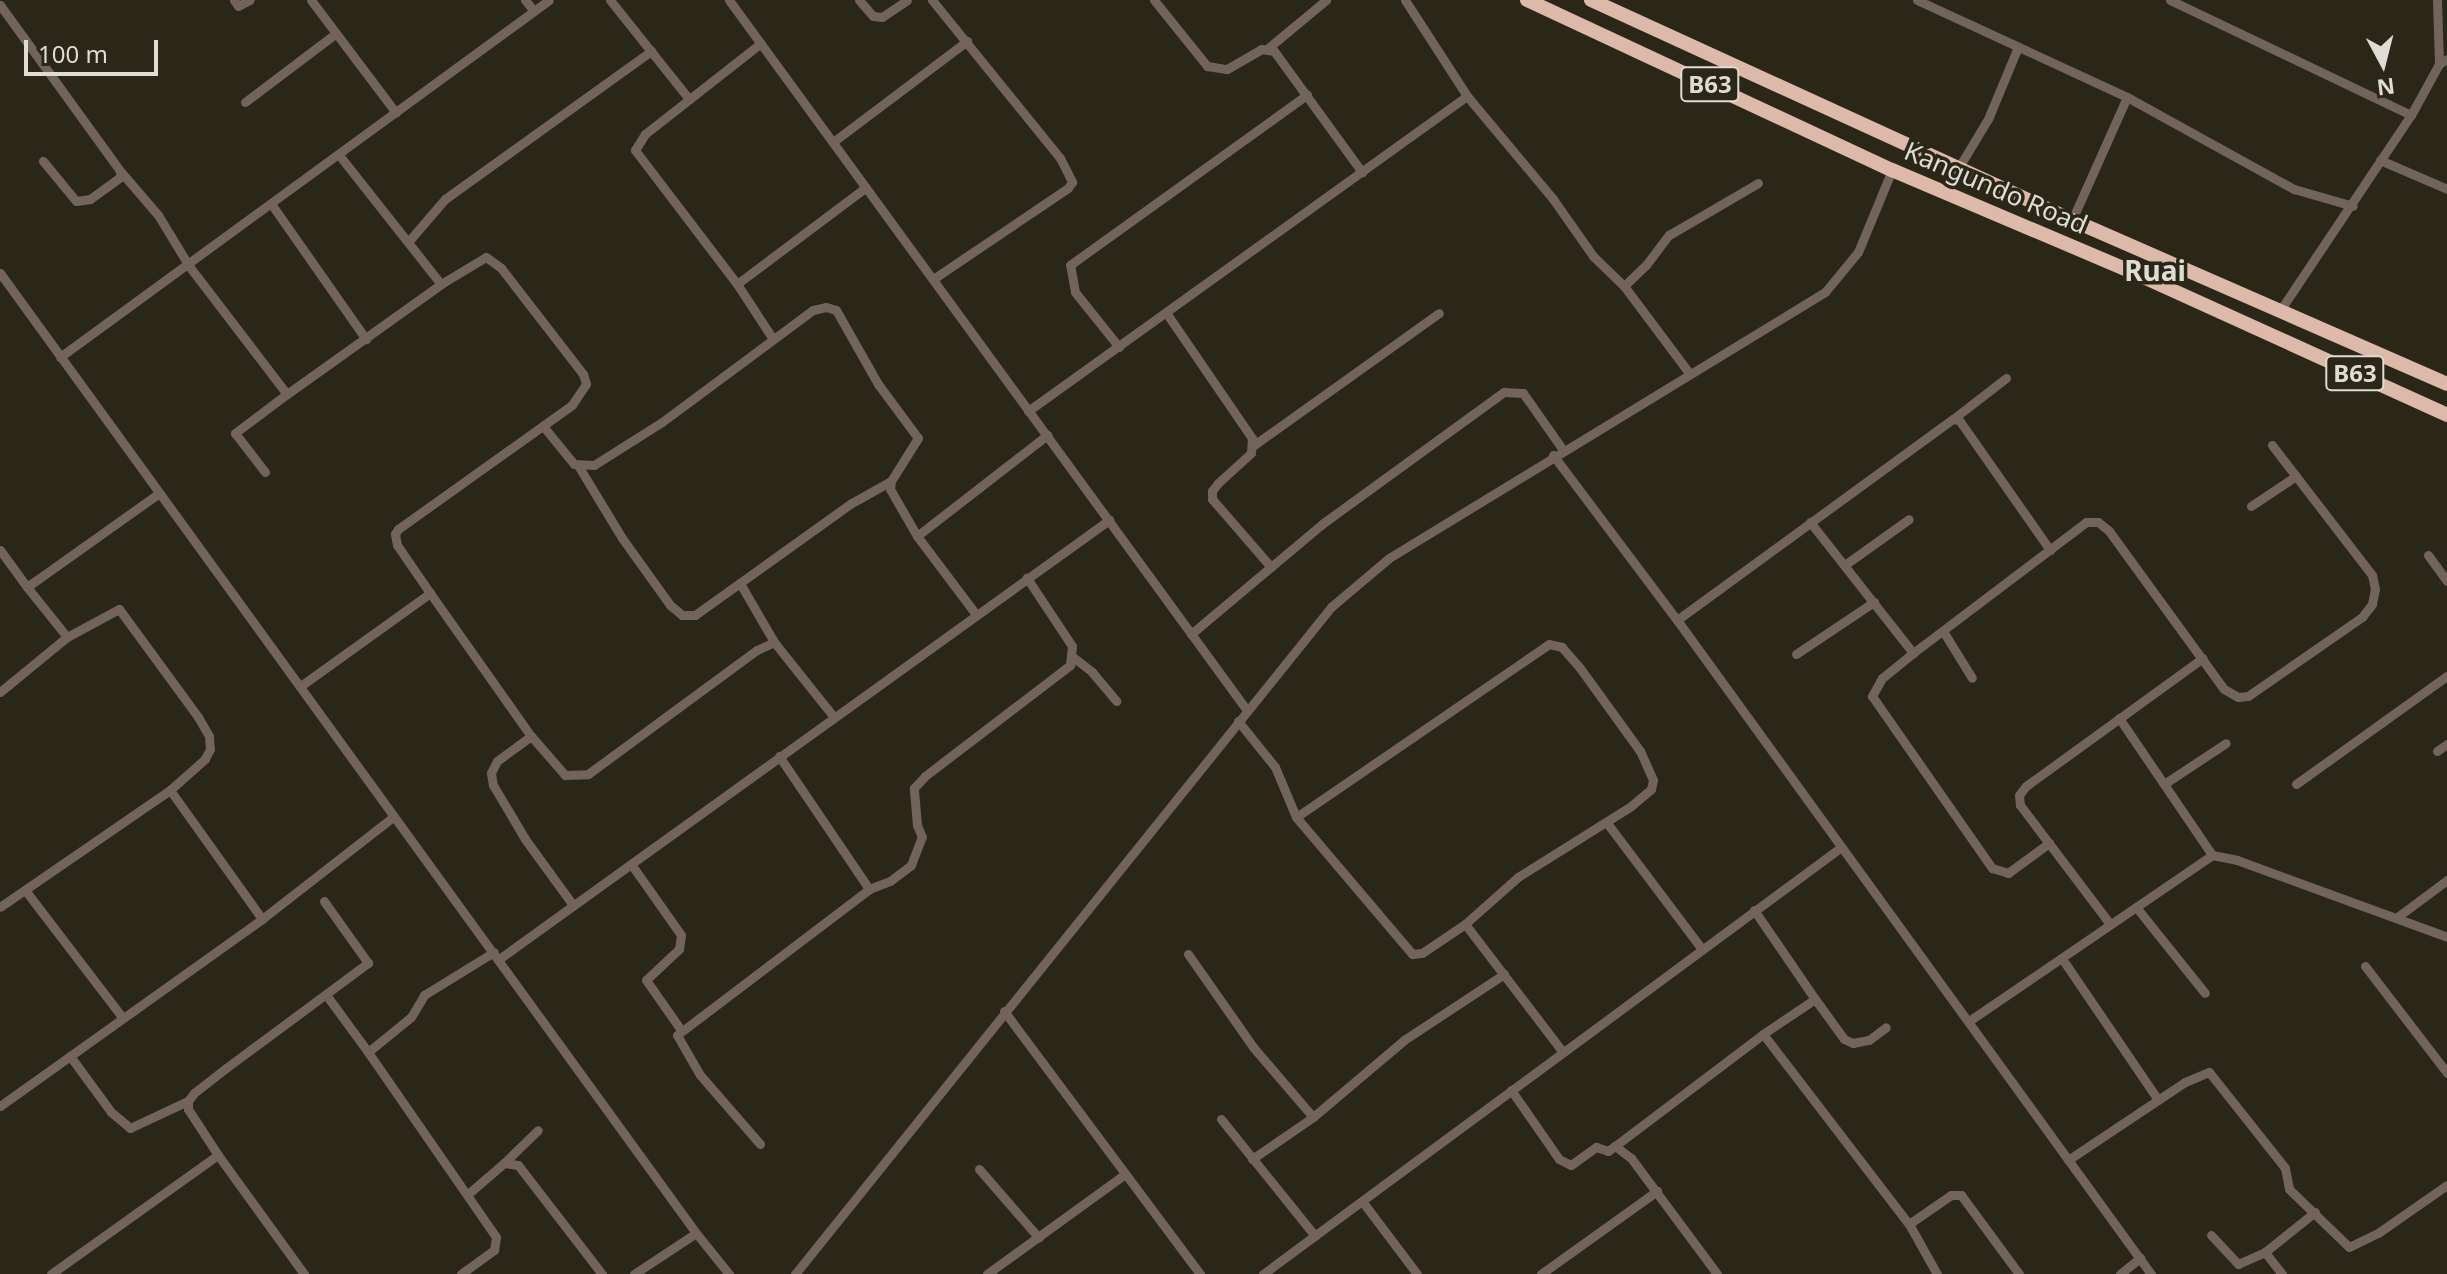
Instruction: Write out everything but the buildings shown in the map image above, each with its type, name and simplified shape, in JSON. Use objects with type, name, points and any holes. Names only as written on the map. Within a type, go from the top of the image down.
[{"type":"highway","name":"Kangundo Road","points":[[1527,0],[1892,170],[2130,271],[2447,415]]},
{"type":"highway","name":"Kangundo Road","points":[[1591,0],[2072,220],[2447,384]]},
{"type":"highway","points":[[1941,191],[1956,166]]},
{"type":"street","points":[[234,0],[238,6],[250,0]]},
{"type":"street","points":[[311,0],[396,113]]},
{"type":"street","points":[[525,0],[534,11]]},
{"type":"street","points":[[60,357],[189,266],[549,0]]},
{"type":"street","points":[[610,0],[689,99]]},
{"type":"street","points":[[729,0],[1246,709]]},
{"type":"street","points":[[859,0],[873,16],[882,17],[907,0]]},
{"type":"street","points":[[932,0],[1060,158],[1072,182],[1068,188],[933,279]]},
{"type":"street","points":[[1154,0],[1207,66],[1227,69],[1267,49],[1326,0]]},
{"type":"street","points":[[1405,0],[1467,96],[1553,199],[1593,256],[1624,286],[1689,373]]},
{"type":"street","points":[[1917,0],[2127,97],[2294,189],[2353,206]]},
{"type":"street","points":[[2170,0],[2411,115]]},
{"type":"street","points":[[2279,312],[2353,206],[2443,61],[2437,0]]},
{"type":"street","points":[[0,5],[121,172],[158,215],[189,266],[287,394]]},
{"type":"street","points":[[245,102],[335,34]]},
{"type":"street","points":[[833,142],[967,41]]},
{"type":"street","points":[[761,43],[645,134],[635,150],[737,284],[773,339]]},
{"type":"street","points":[[1956,166],[1984,126],[2018,47]]},
{"type":"street","points":[[1267,49],[1274,51],[1362,172]]},
{"type":"street","points":[[408,242],[445,199],[651,51]]},
{"type":"street","points":[[1119,347],[1075,292],[1070,265],[1307,95]]},
{"type":"street","points":[[1028,411],[1467,96]]},
{"type":"street","points":[[2072,220],[2127,97]]},
{"type":"street","points":[[339,155],[441,284]]},
{"type":"street","points":[[2380,160],[2447,189]]},
{"type":"street","points":[[43,161],[76,201],[90,199],[119,178],[121,172]]},
{"type":"street","points":[[795,1274],[1328,610],[1357,582],[1389,558],[1834,285],[1858,252],[1892,170]]},
{"type":"street","points":[[1624,286],[1646,265],[1669,235],[1758,183]]},
{"type":"street","points":[[737,284],[866,187]]},
{"type":"street","points":[[272,205],[366,339]]},
{"type":"street","points":[[265,472],[235,433],[478,259],[486,257],[495,260],[583,374],[586,384],[583,394],[398,529],[395,540],[531,736],[565,775],[588,774],[757,650],[774,642]]},
{"type":"street","points":[[0,273],[158,494],[302,685],[393,817],[729,1274]]},
{"type":"street","points":[[543,426],[579,467],[622,538],[670,605],[682,615],[695,615],[850,504],[891,481],[918,438],[878,384],[836,310],[826,307],[813,310],[662,422],[594,465],[579,467]]},
{"type":"street","points":[[1271,567],[1212,499],[1212,491],[1251,453],[1254,445],[1439,313]]},
{"type":"street","points":[[1167,314],[1227,400],[1254,445]]},
{"type":"street","points":[[1677,620],[2006,378]]},
{"type":"street","points":[[1191,634],[1322,524],[1504,392],[1523,393],[1558,453],[1677,620],[2151,1274]]},
{"type":"street","points":[[1953,419],[1959,420],[2050,550]]},
{"type":"street","points":[[917,536],[1047,435]]},
{"type":"street","points":[[2049,843],[2008,873],[1992,868],[1872,696],[1882,678],[2086,522],[2098,522],[2109,531],[2230,694],[2248,696],[2321,649],[2362,617],[2372,604],[2375,589],[2372,575],[2272,445]]},
{"type":"street","points":[[2251,506],[2296,476]]},
{"type":"street","points":[[891,481],[892,498],[975,613]]},
{"type":"street","points":[[27,587],[158,494]]},
{"type":"street","points":[[1846,564],[1909,519]]},
{"type":"street","points":[[368,1052],[411,1017],[424,995],[497,956],[573,905],[975,613],[1109,520]]},
{"type":"street","points":[[1810,522],[1913,653]]},
{"type":"street","points":[[0,550],[67,637]]},
{"type":"street","points":[[2428,555],[2447,581]]},
{"type":"street","points":[[760,1144],[700,1075],[677,1035],[869,889],[890,881],[911,865],[921,848],[914,788],[925,776],[1061,675],[1073,657],[1072,646],[1027,578]]},
{"type":"street","points":[[741,585],[774,642],[833,716]]},
{"type":"street","points":[[302,685],[430,593]]},
{"type":"street","points":[[1796,654],[1874,602]]},
{"type":"street","points":[[0,692],[67,637],[113,609],[124,611],[198,717],[209,736],[210,749],[205,759],[170,790],[0,907]]},
{"type":"street","points":[[1943,631],[1972,678]]},
{"type":"street","points":[[1238,721],[1275,767],[1296,817],[1412,954],[1422,953],[1465,924],[1518,877],[1571,841],[1607,823],[1646,794],[1653,785],[1652,774],[1629,735],[1570,656],[1562,647],[1549,644],[1296,817]]},
{"type":"street","points":[[1073,657],[1092,672],[1116,701]]},
{"type":"street","points":[[2110,924],[2020,805],[2021,790],[2203,658]]},
{"type":"street","points":[[2296,784],[2445,682]]},
{"type":"street","points":[[2119,718],[2212,855],[2237,860],[2447,937]]},
{"type":"street","points":[[531,736],[497,761],[491,773],[493,785],[525,839],[573,905]]},
{"type":"street","points":[[2164,784],[2226,743]]},
{"type":"street","points":[[2437,751],[2447,744]]},
{"type":"street","points":[[779,756],[869,889]]},
{"type":"street","points":[[170,790],[262,919]]},
{"type":"street","points":[[0,1106],[262,919],[393,817]]},
{"type":"street","points":[[1607,823],[1702,949]]},
{"type":"street","points":[[1263,1274],[1840,848]]},
{"type":"street","points":[[1969,1021],[2063,960],[2212,855]]},
{"type":"street","points":[[631,864],[681,935],[679,949],[646,980],[681,1030]]},
{"type":"street","points":[[2396,918],[2447,880]]},
{"type":"street","points":[[25,890],[123,1018]]},
{"type":"street","points":[[70,1056],[111,1112],[130,1128],[188,1101],[226,1068],[368,963],[324,901]]},
{"type":"street","points":[[2136,907],[2205,993]]},
{"type":"street","points":[[1754,910],[1844,1039],[1853,1043],[1869,1040],[1886,1027]]},
{"type":"street","points":[[1465,924],[1563,1052]]},
{"type":"street","points":[[1188,954],[1253,1047],[1313,1117]]},
{"type":"street","points":[[2063,960],[2158,1100]]},
{"type":"street","points":[[2365,966],[2447,1073]]},
{"type":"street","points":[[1252,1159],[1313,1117],[1404,1040],[1504,974]]},
{"type":"street","points":[[327,996],[468,1194],[497,1244],[494,1250],[461,1274]]},
{"type":"street","points":[[1511,1090],[1559,1159],[1571,1165],[1596,1147],[1608,1151],[1763,1034],[1815,999]]},
{"type":"street","points":[[1004,1011],[1200,1274]]},
{"type":"street","points":[[1763,1034],[1909,1224],[1937,1274]]},
{"type":"street","points":[[2068,1160],[2158,1100],[2209,1072],[2285,1168],[2289,1189],[2349,1247],[2378,1233],[2447,1185]]},
{"type":"street","points":[[188,1101],[188,1109],[218,1155],[304,1274]]},
{"type":"street","points":[[1221,1119],[1315,1236]]},
{"type":"street","points":[[468,1194],[538,1130]]},
{"type":"street","points":[[1615,1146],[1631,1158],[1717,1274]]},
{"type":"street","points":[[51,1274],[218,1155]]},
{"type":"street","points":[[504,1163],[518,1165],[602,1274]]},
{"type":"street","points":[[979,1169],[1039,1238]]},
{"type":"street","points":[[991,1273],[1124,1175]]},
{"type":"street","points":[[1541,1274],[1657,1191]]},
{"type":"street","points":[[1909,1224],[1951,1195],[1961,1195],[2019,1274]]},
{"type":"street","points":[[1362,1201],[1417,1274]]},
{"type":"street","points":[[2211,1235],[2238,1264],[2265,1252],[2315,1212]]},
{"type":"street","points":[[634,1274],[696,1233]]},
{"type":"street","points":[[2265,1252],[2282,1274]]},
{"type":"street","points":[[2120,1274],[2140,1258]]},
{"type":"district","name":"Ruai","points":[[2155,270]]}]
